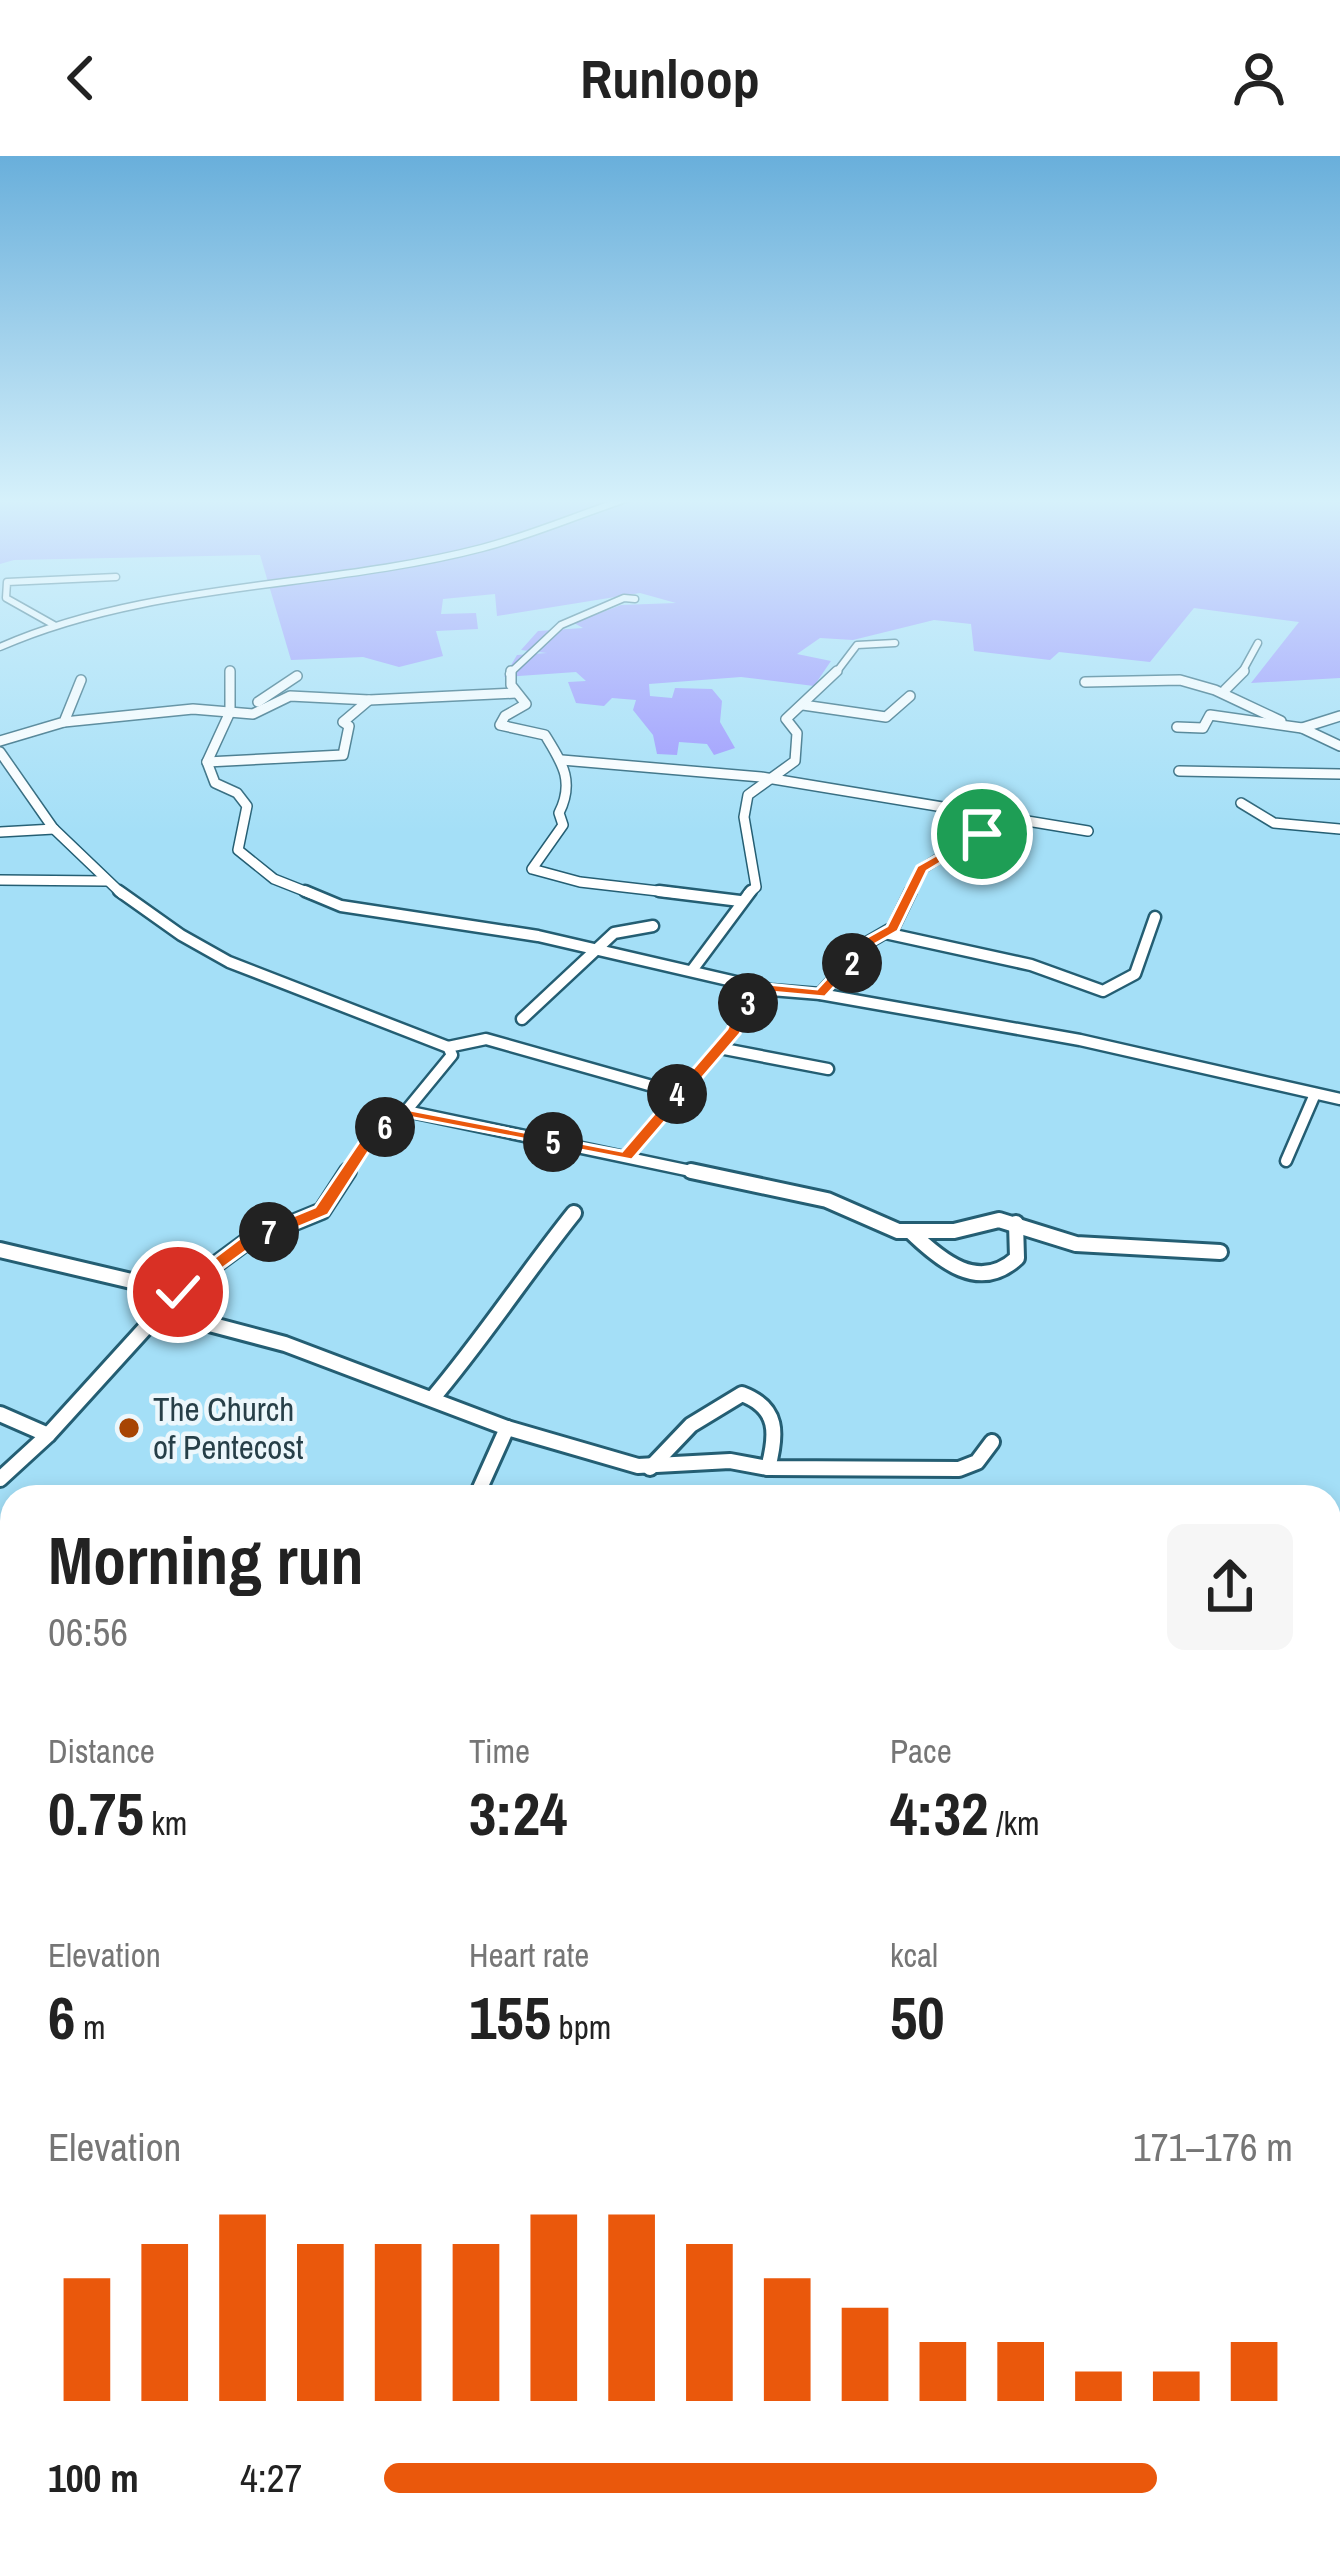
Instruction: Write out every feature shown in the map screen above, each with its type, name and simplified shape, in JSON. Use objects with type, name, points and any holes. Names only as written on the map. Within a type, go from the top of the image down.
[{"type":"street","points":[[23,610],[55,626]]},
{"type":"street","points":[[0,647],[55,626],[144,610]]},
{"type":"street","points":[[597,610],[561,625],[509,673],[526,704],[500,725],[545,735],[567,771],[568,795],[560,814],[563,825],[532,869],[580,882],[740,901]]},
{"type":"street","points":[[693,969],[759,880],[747,843],[748,795],[795,761],[797,734],[786,719],[856,645],[895,643]]},
{"type":"street","points":[[1225,690],[1250,665],[1258,644]]},
{"type":"street","points":[[230,670],[230,712],[207,762],[215,783],[238,793],[247,806],[238,850],[274,879],[340,906],[538,936],[754,986],[1080,1040],[1340,1100]]},
{"type":"street","points":[[230,712],[257,702],[296,676]]},
{"type":"street","points":[[1085,682],[1111,686],[1144,677],[1225,690],[1281,722]]},
{"type":"street","points":[[64,722],[80,680]]},
{"type":"street","points":[[0,741],[64,722],[136,712],[254,714],[290,696],[369,700],[516,693]]},
{"type":"street","points":[[803,705],[886,717],[910,696]]},
{"type":"street","points":[[207,762],[343,755],[349,727],[343,722],[369,700]]},
{"type":"street","points":[[1178,727],[1203,728],[1210,715],[1281,722],[1340,746]]},
{"type":"street","points":[[1302,728],[1340,716]]},
{"type":"street","points":[[0,752],[54,829],[106,881],[230,966],[289,992],[448,1047],[486,1039],[677,1093]]},
{"type":"street","points":[[562,760],[674,764],[842,785],[886,799],[1088,831]]},
{"type":"street","points":[[1179,771],[1340,774]]},
{"type":"street","points":[[1241,803],[1249,812],[1288,827],[1340,829]]},
{"type":"street","points":[[820,994],[867,943],[893,928],[922,869],[1005,816]]},
{"type":"street","points":[[0,832],[54,829]]},
{"type":"street","points":[[3,882],[106,881]]},
{"type":"street","points":[[885,933],[1031,965],[1103,991],[1133,979],[1144,959],[1155,916]]},
{"type":"street","points":[[522,1019],[620,930],[652,926]]},
{"type":"street","points":[[626,1156],[734,1031],[754,986]]},
{"type":"street","points":[[0,1479],[48,1435],[178,1292],[246,1242],[322,1211],[367,1142],[406,1111],[449,1063],[448,1047]]},
{"type":"street","points":[[719,1048],[828,1069]]},
{"type":"street","points":[[1286,1161],[1315,1094]]},
{"type":"street","points":[[406,1111],[826,1200],[889,1230],[954,1231],[998,1220],[1076,1244],[1220,1252]]},
{"type":"street","points":[[432,1399],[496,1323],[524,1275],[574,1213]]},
{"type":"street","points":[[910,1231],[947,1265],[963,1273],[991,1275],[1018,1258],[1016,1222]]},
{"type":"street","points":[[0,1250],[178,1292]]},
{"type":"street","points":[[160,1311],[285,1344],[507,1428],[650,1468],[704,1461],[768,1468],[959,1469],[977,1462],[992,1442]]},
{"type":"street","points":[[650,1468],[691,1425],[742,1394],[762,1400],[774,1413],[775,1444],[768,1468]]},
{"type":"street","points":[[0,1414],[48,1435]]},
{"type":"street","points":[[481,1485],[507,1428]]},
{"type":"shaded area","points":[[276,610],[476,613],[478,629],[436,631],[443,656],[399,667],[363,657],[291,660]]},
{"type":"shaded area","points":[[496,610],[536,610],[497,616]]},
{"type":"shaded area","points":[[609,610],[1193,610],[1150,662],[1059,652],[1050,660],[974,651],[971,624],[934,620],[853,640],[820,638],[797,654],[831,661],[814,686],[741,677],[649,684],[650,696],[672,698],[675,688],[712,689],[722,701],[720,722],[735,748],[714,755],[707,744],[679,742],[677,755],[657,754],[653,735],[633,710],[636,700],[612,698],[604,706],[576,703],[568,682],[586,681],[576,672],[504,677],[517,655],[547,653],[521,650],[538,631],[583,628],[574,623]]},
{"type":"shaded area","points":[[1207,610],[1340,610],[1340,678],[1251,683],[1299,622]]},
{"type":"place","name":"The Church of Pentecost","points":[[129,1428]]},
{"type":"route","points":[[178,1292],[246,1242],[322,1211],[367,1142],[406,1111],[626,1156],[734,1031],[754,986],[820,994],[867,943],[893,928],[922,869],[982,834]]}]
